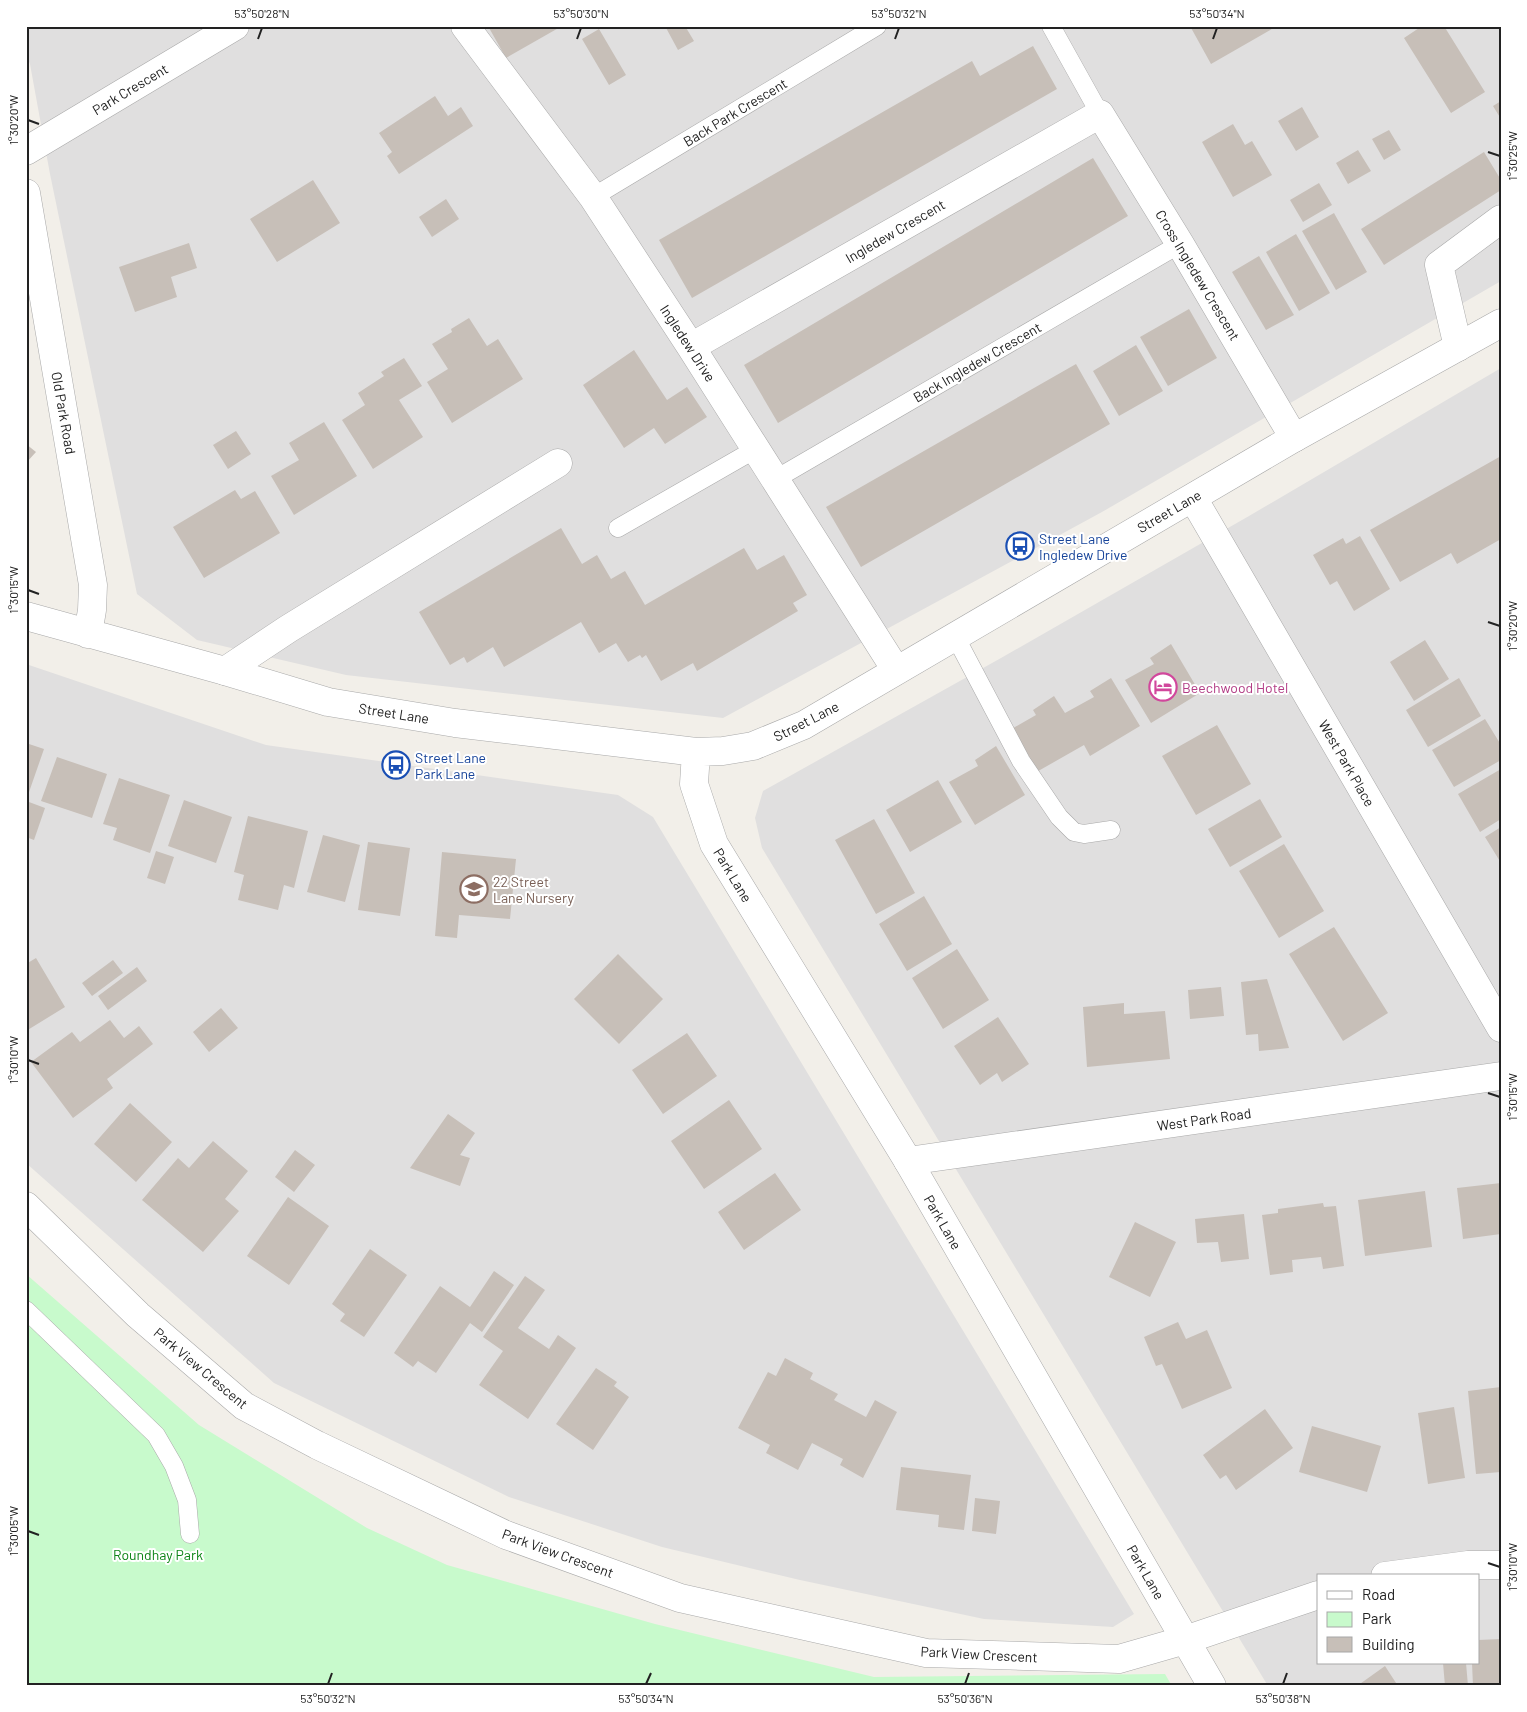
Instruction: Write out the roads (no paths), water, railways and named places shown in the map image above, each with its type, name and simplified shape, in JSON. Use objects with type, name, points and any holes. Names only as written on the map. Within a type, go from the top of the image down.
[{"type":"street","name":"Park Crescent","points":[[26,151],[234,26]]},
{"type":"street","name":"Ingledew Drive","points":[[465,26],[593,197],[691,347],[754,450],[896,670]]},
{"type":"street","name":"Cross Ingledew Crescent","points":[[1100,114],[1180,244],[1294,438]]},
{"type":"street","name":"Ingledew Crescent","points":[[691,347],[1100,114]]},
{"type":"street","name":"Old Park Road","points":[[26,192],[93,585],[92,610],[88,634]]},
{"type":"street","points":[[1458,347],[1439,265],[1501,219]]},
{"type":"street","name":"Street Lane","points":[[26,616],[225,671],[328,702],[456,723],[696,752],[724,751],[753,746],[804,725],[1294,438],[1501,323]]},
{"type":"street","points":[[225,671],[288,629],[558,464]]},
{"type":"street","name":"West Park Place","points":[[1193,498],[1501,1028]]},
{"type":"street","name":"Park Lane","points":[[696,752],[694,784],[714,844],[908,1161],[1212,1686]]},
{"type":"street","name":"West Park Road","points":[[908,1161],[1501,1076]]},
{"type":"street","name":"Park View Crescent","points":[[26,1206],[138,1315],[244,1406],[316,1445],[506,1535],[680,1598],[926,1653],[1119,1659],[1185,1640],[1317,1595]]},
{"type":"street","points":[[1400,1574],[1468,1565],[1501,1565]]},
{"type":"lane","name":"Back Park Crescent","points":[[593,197],[877,26]]},
{"type":"lane","points":[[1051,26],[1100,114]]},
{"type":"lane","name":"Back Ingledew Crescent","points":[[774,480],[1180,244]]},
{"type":"lane","points":[[618,528],[754,450]]},
{"type":"lane","points":[[955,636],[1021,761],[1062,822],[1074,832],[1084,834],[1111,830]]},
{"type":"lane","points":[[26,1310],[156,1435],[174,1466],[187,1500],[190,1534]]},
{"type":"place","name":"Street Lane Ingledew Drive","points":[[1020,546]]},
{"type":"place","name":"Beechwood Hotel","points":[[1163,687]]},
{"type":"place","name":"Street Lane Park Lane","points":[[396,765]]},
{"type":"place","name":"22 Street Lane Nursery","points":[[474,889]]},
{"type":"park label","name":"Roundhay Park","points":[[158,1554]]}]
